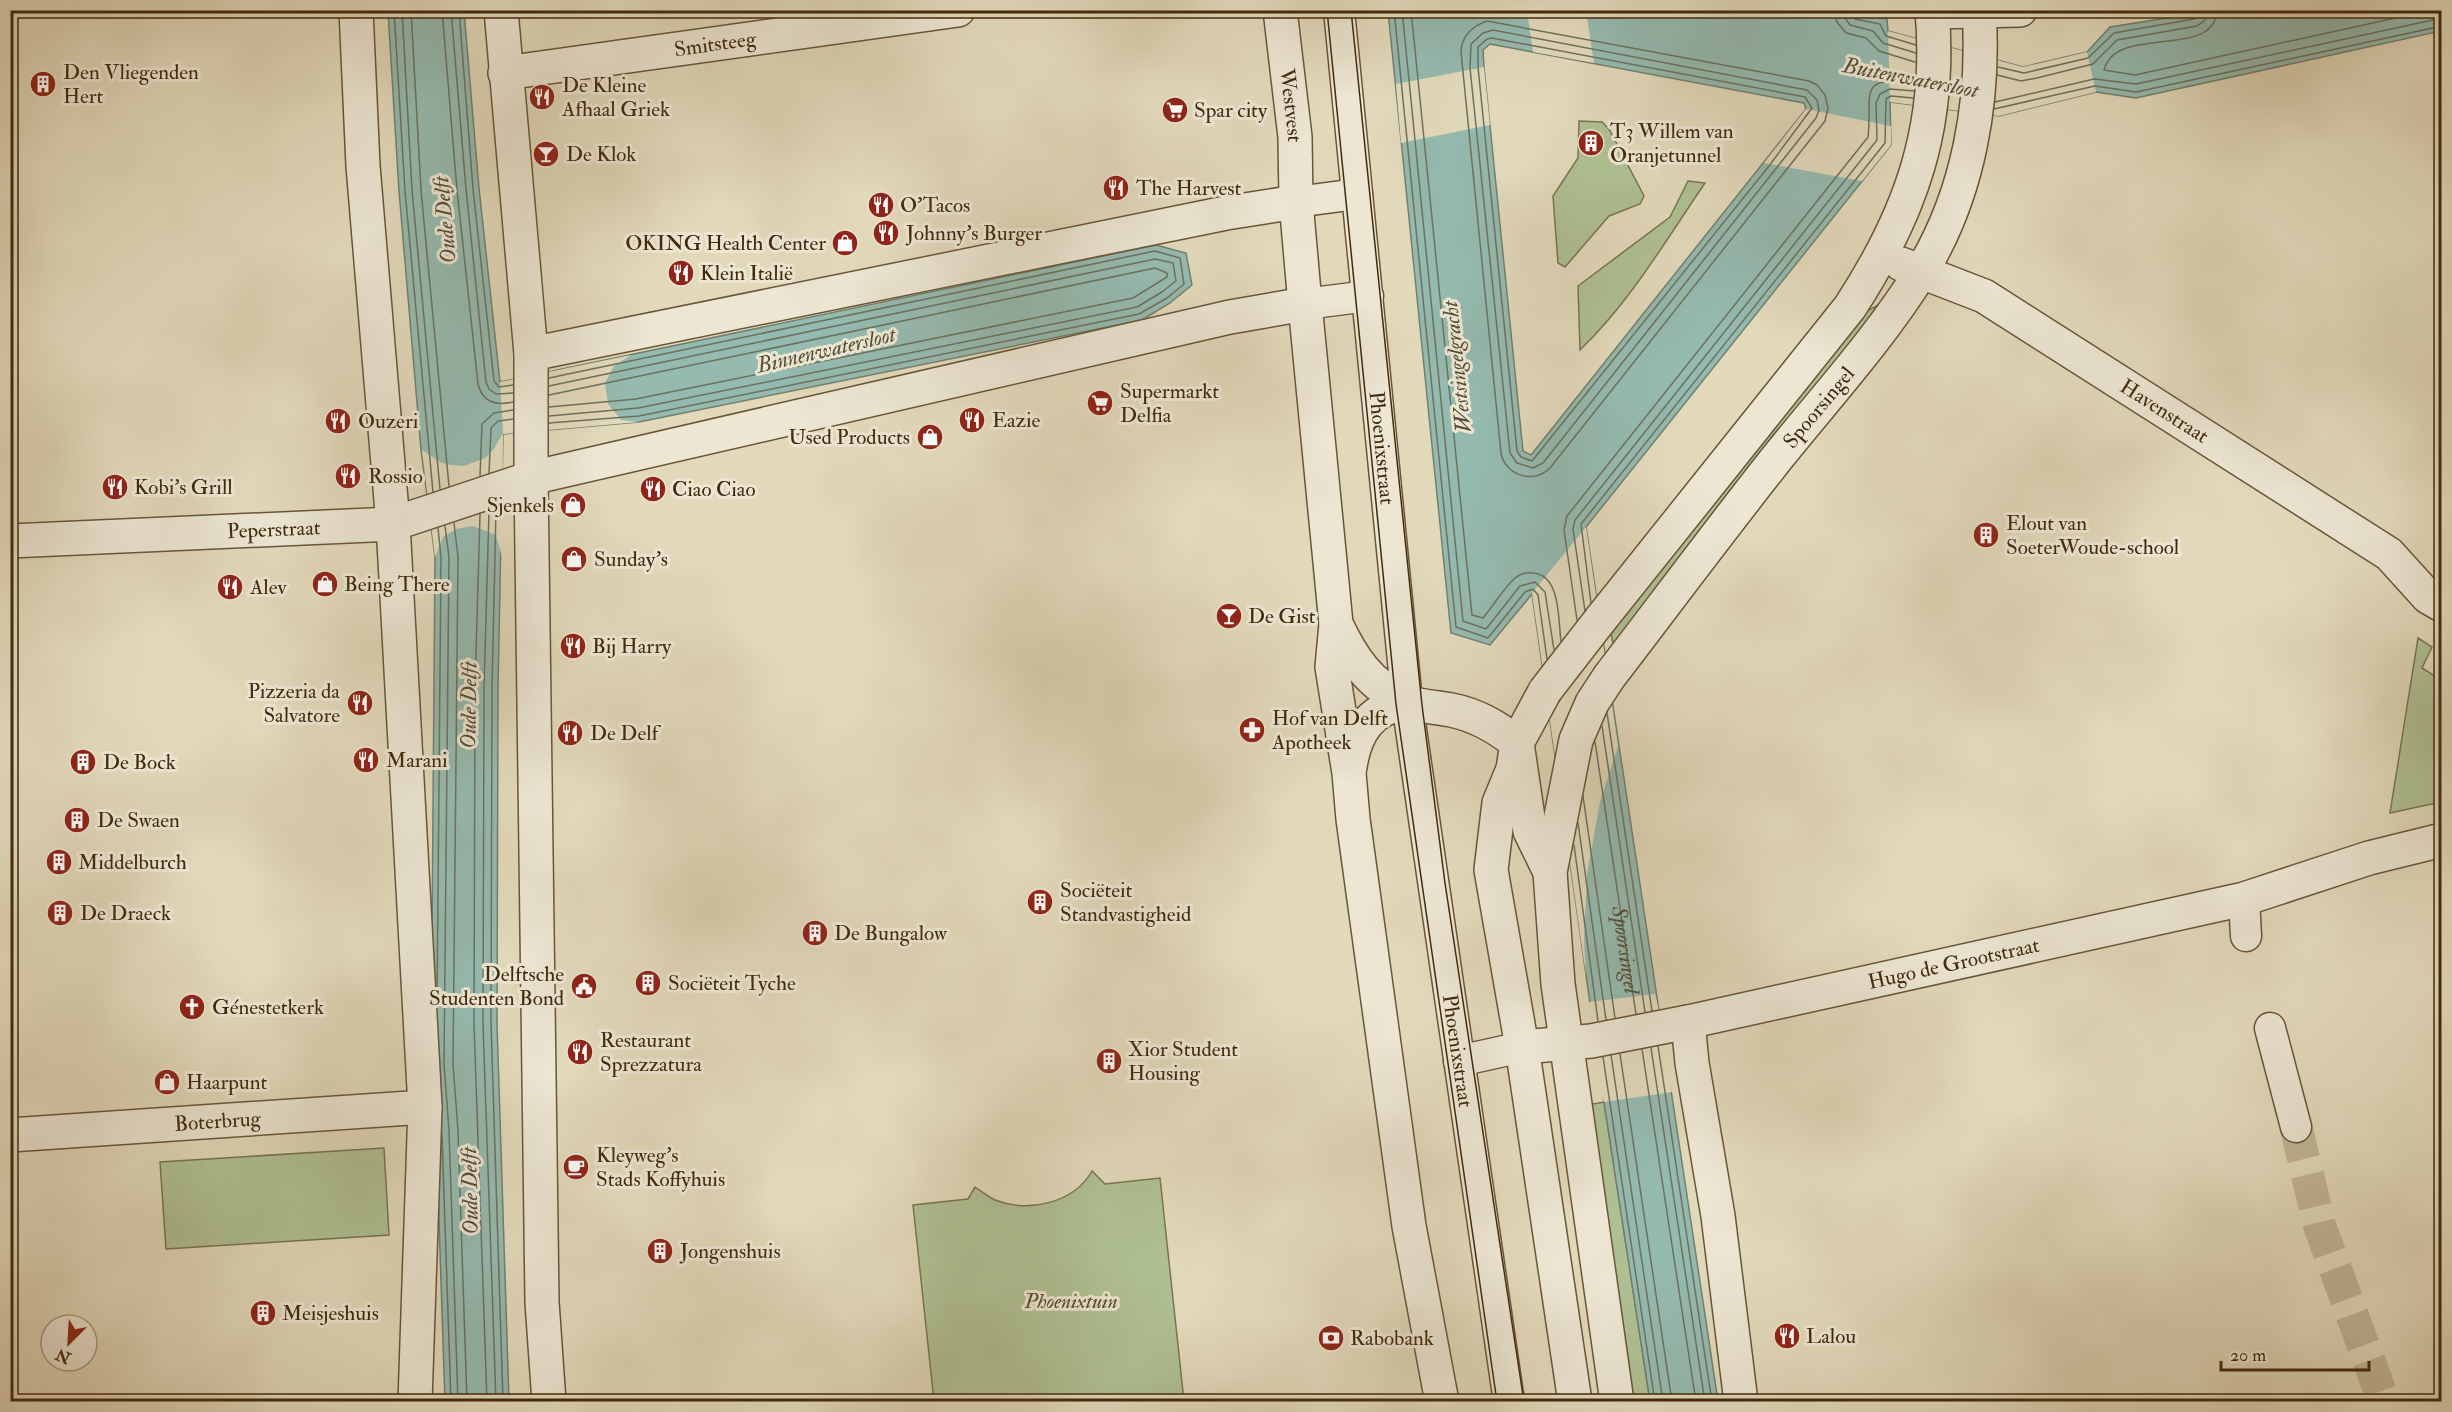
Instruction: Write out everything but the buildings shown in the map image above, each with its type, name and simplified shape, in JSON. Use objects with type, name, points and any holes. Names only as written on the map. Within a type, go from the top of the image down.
[{"type":"street","points":[[356,10],[363,166],[393,524],[425,1107],[415,1401]]},
{"type":"street","points":[[501,10],[531,364],[523,471],[542,1302],[549,1401]]},
{"type":"street","name":"Smitsteeg","points":[[505,73],[958,10]]},
{"type":"street","name":"Westvest","points":[[1280,10],[1295,137],[1296,202]]},
{"type":"street","points":[[1932,11],[2020,10]]},
{"type":"street","name":"Spoorsingel","points":[[1517,743],[1545,691],[1850,307],[1882,256],[1914,183],[1930,106],[1935,44],[1932,11]]},
{"type":"street","name":"Spoorsingel","points":[[1550,872],[1576,740],[1592,704],[1609,677],[1776,459],[1875,337],[1921,272],[1954,203],[1967,160],[1982,57],[1979,12]]},
{"type":"street","points":[[531,364],[1226,213],[1296,202],[1336,624],[1332,667],[1349,772],[1353,819],[1409,1226],[1442,1401]]},
{"type":"street","name":"Havenstraat","points":[[1882,256],[1984,296],[2389,554],[2435,601]]},
{"type":"street","points":[[523,471],[1230,317],[1305,304]]},
{"type":"street","name":"Peperstraat","points":[[10,541],[393,524],[523,471]]},
{"type":"street","points":[[1336,624],[1361,670],[1407,702],[1454,711],[1492,724],[1517,743],[1530,831],[1550,872],[1558,984],[1578,1042],[1617,1401]]},
{"type":"street","points":[[1349,772],[1352,752],[1361,732],[1377,711],[1407,702]]},
{"type":"street","points":[[1517,743],[1513,769],[1499,803],[1491,870],[1522,1047],[1575,1401]]},
{"type":"street","name":"Hugo de Grootstraat","points":[[1522,1047],[1578,1042],[1676,1024],[2244,899],[2369,858],[2442,840]]},
{"type":"street","points":[[1676,1024],[1692,1063],[1718,1216],[1741,1401]]},
{"type":"street","name":"Boterbrug","points":[[10,1135],[425,1107]]},
{"type":"lane","points":[[1296,202],[1357,194],[1339,10]]},
{"type":"lane","name":"Phoenixstraat","points":[[1357,194],[1407,702],[1509,1401]]},
{"type":"lane","points":[[1305,304],[1368,296]]},
{"type":"lane","points":[[2244,899],[2246,936]]},
{"type":"lane","points":[[2270,1028],[2296,1127]]},
{"type":"lane","name":"Hugo de Grootstraat","points":[[1459,1061],[1522,1047]]},
{"type":"green space","points":[[1579,121],[1602,122],[1609,129],[1644,196],[1640,204],[1609,216],[1565,267],[1558,263],[1553,196],[1578,158]]},
{"type":"green space","points":[[1688,181],[1705,183],[1631,291],[1580,350],[1578,286],[1670,217]]},
{"type":"green space","points":[[1880,304],[1883,308],[1614,648],[1610,629],[1865,312]]},
{"type":"green space","points":[[2418,638],[2432,647],[2422,668],[2441,680],[2441,802],[2390,813]]},
{"type":"green space","points":[[1604,1102],[1650,1401],[1632,1401],[1587,1105]]},
{"type":"green space","points":[[384,1148],[389,1235],[166,1249],[160,1162]]},
{"type":"green space","name":"Phoenixtuin","points":[[1092,1171],[1105,1184],[1160,1178],[1184,1401],[934,1401],[913,1205],[968,1199],[975,1187],[987,1196],[1008,1204],[1036,1205],[1062,1198],[1074,1191]]},
{"type":"water","points":[[388,11],[464,11],[479,188],[500,382],[1156,245],[1186,253],[1192,285],[1170,303],[1142,320],[639,422],[503,434],[498,689],[497,1024],[509,1401],[445,1401],[436,1132],[431,1065],[435,557],[421,450],[399,191]]},
{"type":"water","points":[[1388,11],[1844,11],[1887,19],[1888,31],[2023,67],[2087,52],[2110,27],[2211,11],[2441,11],[2441,31],[2136,98],[2096,92],[1999,116],[1890,102],[1891,145],[1586,527],[1718,1401],[1650,1401],[1604,1102],[1532,594],[1490,645],[1451,633]],"holes":[[[1490,44],[1804,103],[1806,109],[1531,455],[1523,451],[1483,50]]]},
{"type":"pier","points":[[1527,11],[1586,11],[1594,63],[1533,52]]},
{"type":"pier","points":[[1888,31],[2023,67],[2087,52],[2096,92],[1999,116],[1890,102]]},
{"type":"pier","points":[[1484,67],[1490,125],[1401,143],[1396,84]]},
{"type":"pier","points":[[1806,109],[1891,126],[1891,145],[1862,181],[1764,163]]},
{"type":"pier","points":[[631,355],[614,366],[605,383],[608,404],[621,420],[639,422],[503,434],[502,557],[496,535],[473,526],[456,529],[443,537],[435,557],[422,450],[442,463],[452,465],[464,466],[485,458],[494,449],[503,433],[500,382]]},
{"type":"pier","points":[[1586,527],[1618,746],[1600,802],[1587,874],[1584,939],[1586,976],[1532,593]]},
{"type":"pier","points":[[1655,994],[1666,1039],[1672,1092],[1604,1102],[1598,1082],[1589,1002]]},
{"type":"tunnel","points":[[2296,1127],[2320,1227],[2384,1402]]},
{"type":"tram line","points":[[1327,10],[1396,704],[1497,1402]]},
{"type":"tram line","points":[[1351,10],[1422,705],[1445,883],[1524,1402]]},
{"type":"place","name":"Den Vliegenden Hert","points":[[43,84]]},
{"type":"place","name":"De Kleine Afhaal Griek","points":[[542,97]]},
{"type":"place","name":"Spar city","points":[[1175,110]]},
{"type":"place","name":"T3 Willem van Oranjetunnel","points":[[1591,143]]},
{"type":"place","name":"De Klok","points":[[546,154]]},
{"type":"place","name":"The Harvest","points":[[1116,188]]},
{"type":"place","name":"O'Tacos","points":[[881,205]]},
{"type":"place","name":"Johnny's Burger","points":[[886,233]]},
{"type":"place","name":"OKING Health Center","points":[[845,243]]},
{"type":"place","name":"Klein Italië","points":[[681,273]]},
{"type":"place","name":"Supermarkt Delfia","points":[[1100,403]]},
{"type":"place","name":"Eazie","points":[[972,420]]},
{"type":"place","name":"Ouzeri","points":[[338,421]]},
{"type":"place","name":"Used Products","points":[[930,437]]},
{"type":"place","name":"Rossio","points":[[348,476]]},
{"type":"place","name":"Kobi's Grill","points":[[115,487]]},
{"type":"place","name":"Ciao Ciao","points":[[653,489]]},
{"type":"place","name":"Sjenkels","points":[[573,505]]},
{"type":"place","name":"Elout van SoeterWoude-school","points":[[1986,535]]},
{"type":"place","name":"Sunday's","points":[[574,559]]},
{"type":"place","name":"Being There","points":[[325,584]]},
{"type":"place","name":"Alev","points":[[230,587]]},
{"type":"place","name":"De Gist","points":[[1229,616]]},
{"type":"place","name":"Bij Harry","points":[[573,646]]},
{"type":"place","name":"Pizzeria da Salvatore","points":[[360,703]]},
{"type":"place","name":"Hof van Delft Apotheek","points":[[1252,730]]},
{"type":"place","name":"De Delf","points":[[570,733]]},
{"type":"place","name":"Marani","points":[[366,760]]},
{"type":"place","name":"De Bock","points":[[83,762]]},
{"type":"place","name":"De Swaen","points":[[77,820]]},
{"type":"place","name":"Middelburch","points":[[59,862]]},
{"type":"place","name":"Sociëteit Standvastigheid","points":[[1040,902]]},
{"type":"place","name":"De Draeck","points":[[60,913]]},
{"type":"place","name":"De Bungalow","points":[[815,933]]},
{"type":"place","name":"Sociëteit Tyche","points":[[648,983]]},
{"type":"place","name":"Delftsche Studenten Bond","points":[[584,986]]},
{"type":"place","name":"Génestetkerk","points":[[192,1007]]},
{"type":"place","name":"Restaurant Sprezzatura","points":[[580,1052]]},
{"type":"place","name":"Xior Student Housing","points":[[1109,1061]]},
{"type":"place","name":"Haarpunt","points":[[167,1082]]},
{"type":"place","name":"Kleyweg's Stads Koffyhuis","points":[[576,1167]]},
{"type":"place","name":"Jongenshuis","points":[[660,1251]]},
{"type":"place","name":"Meisjeshuis","points":[[263,1313]]},
{"type":"place","name":"Lalou","points":[[1787,1336]]},
{"type":"place","name":"Rabobank","points":[[1331,1338]]},
{"type":"water label","name":"Buitenwatersloot","points":[[1911,77]]},
{"type":"water label","name":"Oude Delft","points":[[444,220]]},
{"type":"water label","name":"Binnenwatersloot","points":[[826,349]]},
{"type":"water label","name":"Westsingelgracht","points":[[1456,367]]},
{"type":"water label","name":"Oude Delft","points":[[468,705]]},
{"type":"water label","name":"Oude Delft","points":[[469,1191]]}]
